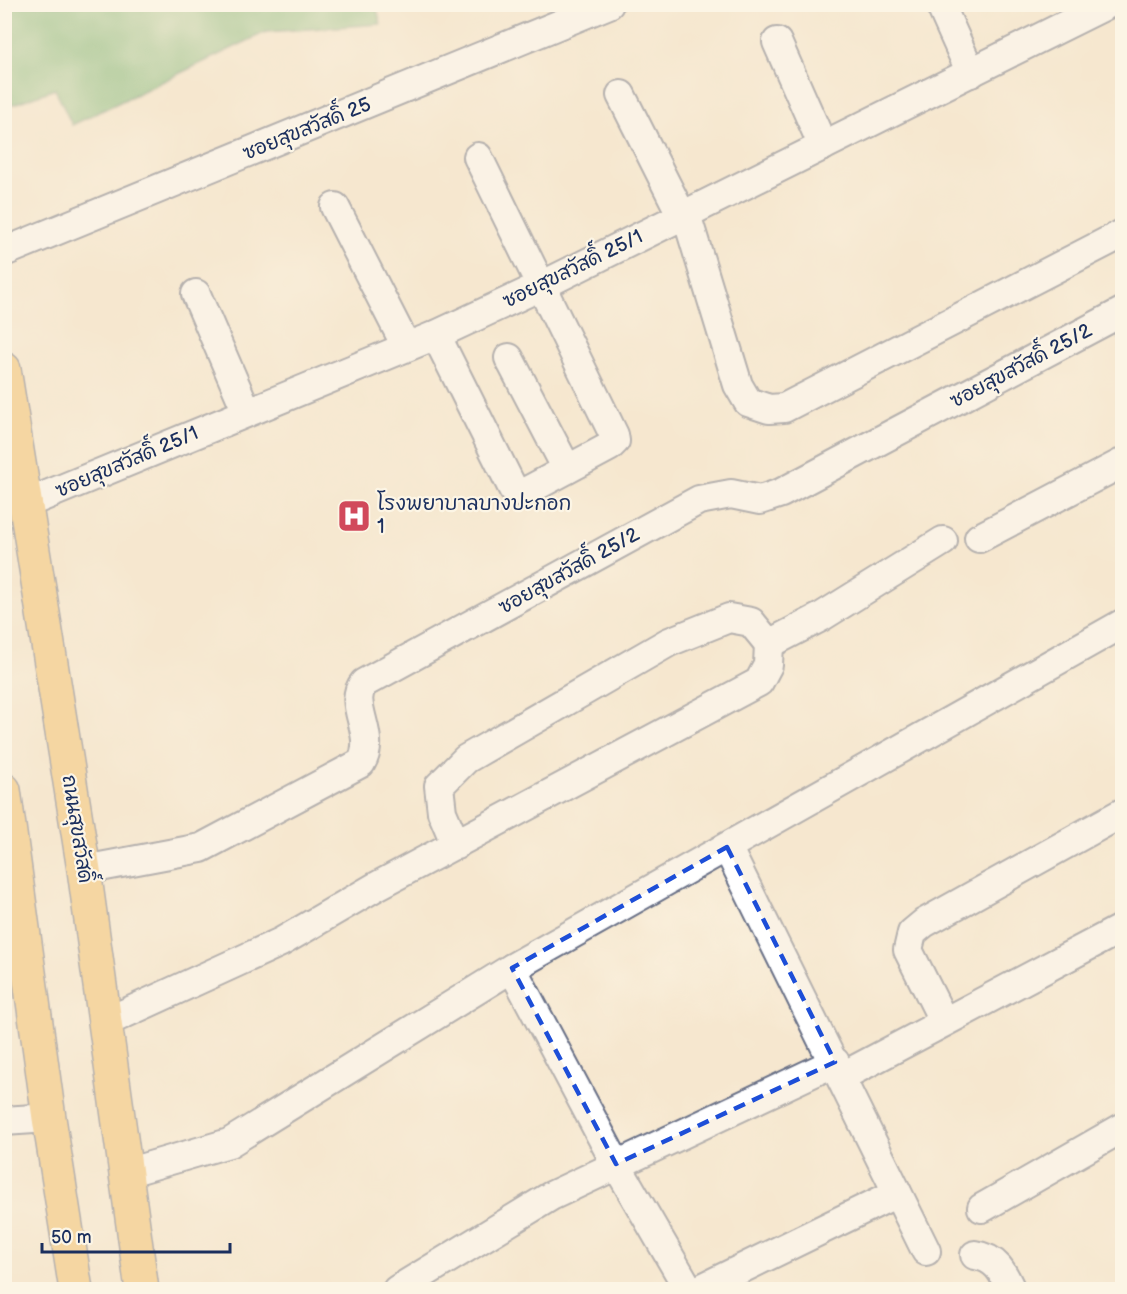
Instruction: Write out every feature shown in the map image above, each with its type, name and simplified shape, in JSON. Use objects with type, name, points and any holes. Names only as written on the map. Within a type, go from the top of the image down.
[{"type":"main road","name":"ถนนสุขสวัสดิ์","points":[[4,369],[84,870],[142,1290]]},
{"type":"main road","points":[[4,790],[15,944],[49,1118],[76,1290]]},
{"type":"street","name":"ซอยสุขสวัสดิ์ 25","points":[[4,252],[609,4]]},
{"type":"street","points":[[940,4],[971,73]]},
{"type":"street","name":"ซอยสุขสวัสดิ์ 25/1","points":[[25,504],[436,335],[541,286],[1108,4]]},
{"type":"street","points":[[777,42],[822,146]]},
{"type":"street","points":[[621,95],[684,215],[738,385],[747,402],[769,409],[784,408],[1122,234]]},
{"type":"street","points":[[436,335],[513,489],[523,493],[609,447],[615,441],[478,157]]},
{"type":"street","points":[[335,207],[406,346]]},
{"type":"street","points":[[196,294],[247,412]]},
{"type":"street","name":"ซอยสุขสวัสดิ์ 25/2","points":[[84,870],[201,848],[361,763],[368,752],[368,739],[358,701],[358,689],[364,682],[699,500],[731,494],[760,500],[781,493],[1122,312]]},
{"type":"street","points":[[509,358],[567,469]]},
{"type":"street","points":[[980,538],[1122,464]]},
{"type":"street","points":[[769,644],[821,617],[943,541]]},
{"type":"street","points":[[104,1023],[282,942],[377,886],[456,845],[759,682],[768,665],[769,644],[751,622],[729,618],[669,642],[466,759],[439,786],[442,812],[456,845]]},
{"type":"street","points":[[126,1173],[229,1143],[512,968],[1122,624]]},
{"type":"street","points":[[944,1022],[908,950],[912,933],[924,922],[1122,813]]},
{"type":"street","points":[[727,847],[926,1251]]},
{"type":"street","points":[[397,1290],[551,1196],[616,1164],[944,1022],[1122,928]]},
{"type":"street","points":[[512,968],[616,1164],[689,1290]]},
{"type":"street","points":[[4,1120],[49,1118]]},
{"type":"street","points":[[982,1208],[1122,1128]]},
{"type":"street","points":[[698,1290],[897,1193]]},
{"type":"street","points":[[975,1255],[988,1257],[996,1264],[1011,1290]]},
{"type":"highlighted area","points":[[727,847],[835,1062],[616,1164],[512,968]]},
{"type":"green space","points":[[4,5],[376,5],[381,24],[266,32],[72,125],[55,89],[6,107]]},
{"type":"place","name":"โรงพยาบาลบางปะกอก 1","points":[[354,516]]}]
